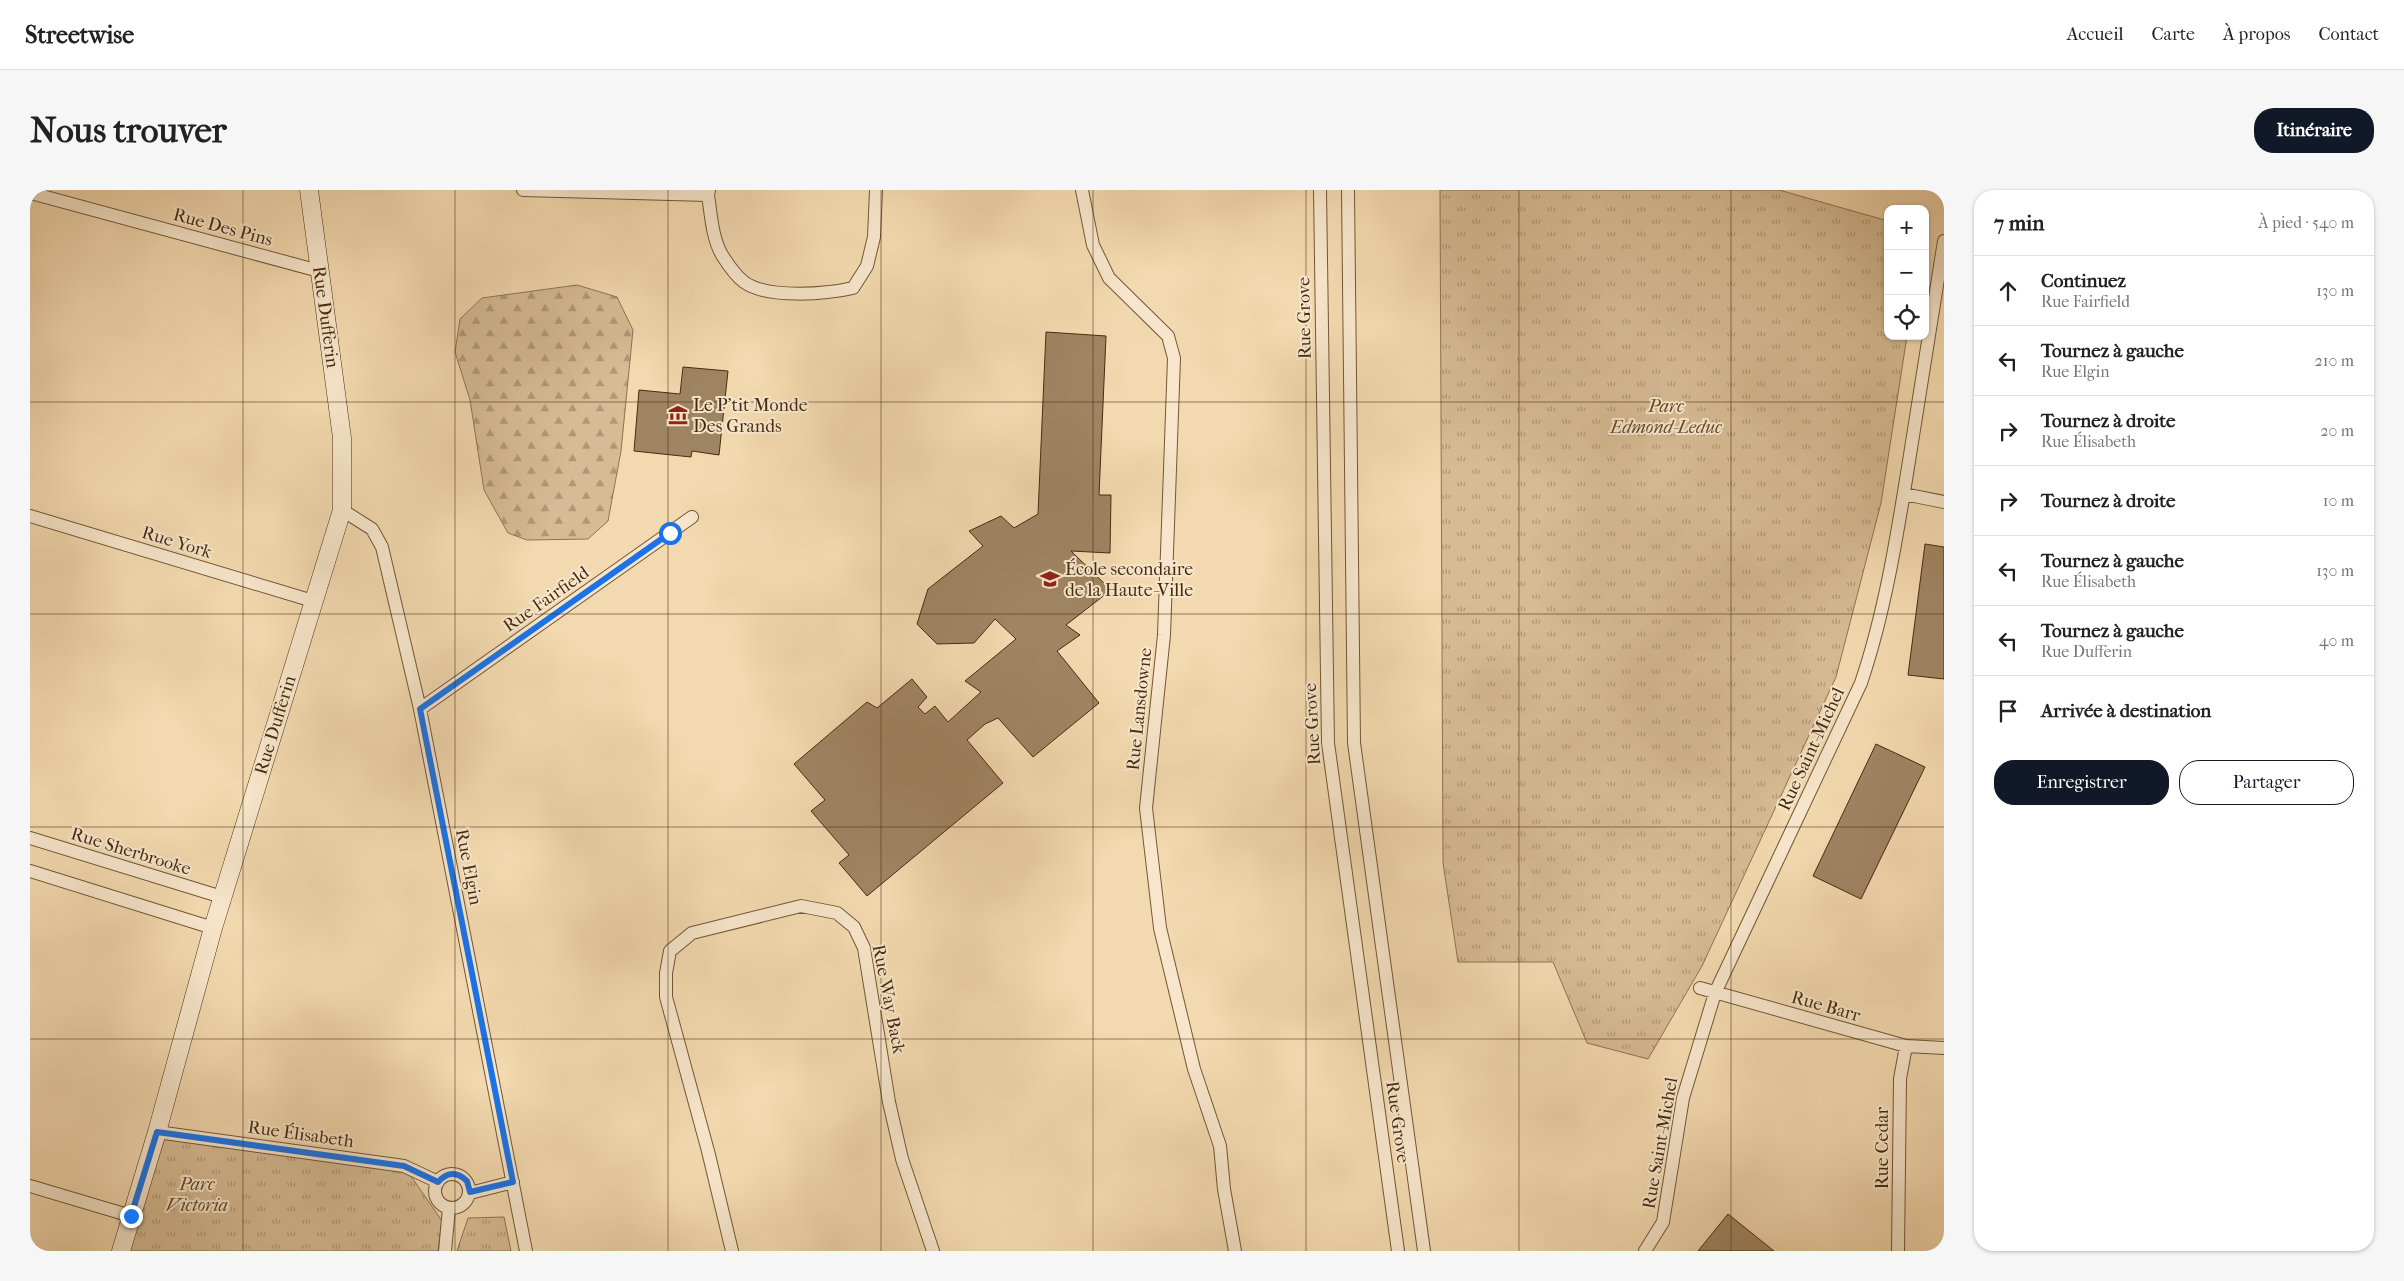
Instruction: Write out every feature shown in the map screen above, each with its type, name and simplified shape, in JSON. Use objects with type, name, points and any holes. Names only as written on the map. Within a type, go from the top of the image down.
[{"type":"main road","name":"Rue Dufferin","points":[[121,1251],[157,1132],[222,897],[342,510],[342,438],[309,190]]},
{"type":"street","points":[[523,190],[708,192],[712,224],[721,254],[744,282],[779,293],[828,294],[853,288],[867,266],[874,237],[876,190]]},
{"type":"street","name":"Rue Lansdowne","points":[[1082,190],[1093,245],[1109,278],[1168,336],[1174,358],[1164,635],[1146,808],[1160,928],[1194,1069],[1220,1146],[1224,1189],[1235,1251]]},
{"type":"street","name":"Rue Grove","points":[[1320,190],[1328,743],[1398,1251]]},
{"type":"street","name":"Rue Grove","points":[[1348,190],[1354,743],[1424,1251]]},
{"type":"street","name":"Rue Des Pins","points":[[31,193],[319,271]]},
{"type":"street","name":"Rue Saint-Michel","points":[[1645,1251],[1663,1222],[1683,1098],[1714,993],[1862,683],[1881,616],[1904,494],[1944,241]]},
{"type":"street","points":[[1904,494],[1944,502]]},
{"type":"street","name":"Rue Elgin","points":[[342,510],[372,529],[382,547],[420,709],[526,1251]]},
{"type":"street","name":"Rue York","points":[[30,516],[313,601]]},
{"type":"street","name":"Rue Fairfield","points":[[420,709],[692,517]]},
{"type":"street","name":"Rue Sherbrooke","points":[[30,838],[222,897]]},
{"type":"street","points":[[30,872],[213,928]]},
{"type":"street","name":"Rue Way Back","points":[[732,1251],[666,997],[666,973],[670,951],[692,932],[801,906],[837,913],[854,927],[864,948],[889,1102],[902,1158],[933,1251]]},
{"type":"street","name":"Rue Barr","points":[[1700,988],[1906,1046],[1944,1048]]},
{"type":"street","name":"Rue Cedar","points":[[1898,1251],[1900,1079],[1906,1046]]},
{"type":"street","name":"Rue Élisabeth","points":[[157,1132],[404,1166],[438,1182]]},
{"type":"street","points":[[448,1174],[456,1174],[467,1181],[470,1192],[463,1205],[449,1208],[438,1201],[435,1188],[438,1182],[448,1174]]},
{"type":"street","points":[[470,1192],[513,1182]]},
{"type":"street","points":[[30,1186],[131,1216]]},
{"type":"street","points":[[445,1251],[449,1208]]},
{"type":"green space","name":"Parc Edmond-Leduc","points":[[1440,190],[1779,190],[1884,220],[1884,340],[1906,340],[1881,503],[1836,677],[1702,966],[1648,1059],[1587,1043],[1553,962],[1458,962],[1443,863]]},
{"type":"green space","points":[[577,285],[617,297],[633,330],[621,451],[608,521],[588,539],[527,540],[508,533],[484,490],[470,400],[455,352],[460,319],[482,298]]},
{"type":"green space","name":"Parc Victoria","points":[[157,1132],[404,1166],[442,1221],[438,1251],[121,1251]]},
{"type":"green space","points":[[504,1217],[511,1251],[457,1251],[468,1218]]},
{"type":"building","points":[[1046,332],[1106,336],[1099,495],[1111,495],[1110,553],[1071,551],[1111,590],[1066,625],[1080,635],[1057,651],[1099,703],[1033,757],[998,718],[985,724],[967,740],[1003,783],[867,896],[839,863],[849,855],[811,811],[825,800],[794,764],[867,702],[877,708],[912,679],[927,697],[918,707],[925,714],[935,706],[948,722],[981,692],[965,681],[1016,639],[995,619],[974,643],[937,644],[917,624],[928,589],[983,546],[969,531],[1001,516],[1014,528],[1038,514]]},
{"type":"building","points":[[683,367],[728,371],[719,455],[692,451],[691,457],[634,451],[639,390],[680,394]]},
{"type":"building","points":[[1925,544],[1944,547],[1944,679],[1908,675]]},
{"type":"building","points":[[1876,744],[1925,767],[1861,899],[1813,876]]},
{"type":"building","points":[[1728,1214],[1774,1251],[1698,1251]]},
{"type":"place","name":"Le P’tit Monde Des Grands","points":[[678,415]]},
{"type":"place","name":"École secondaire de la Haute-Ville","points":[[1050,579]]},
{"type":"route","points":[[131,1216],[157,1132],[404,1166],[438,1182],[448,1174],[456,1174],[462,1176],[467,1181],[470,1192],[513,1182],[420,709],[670,533]]}]
